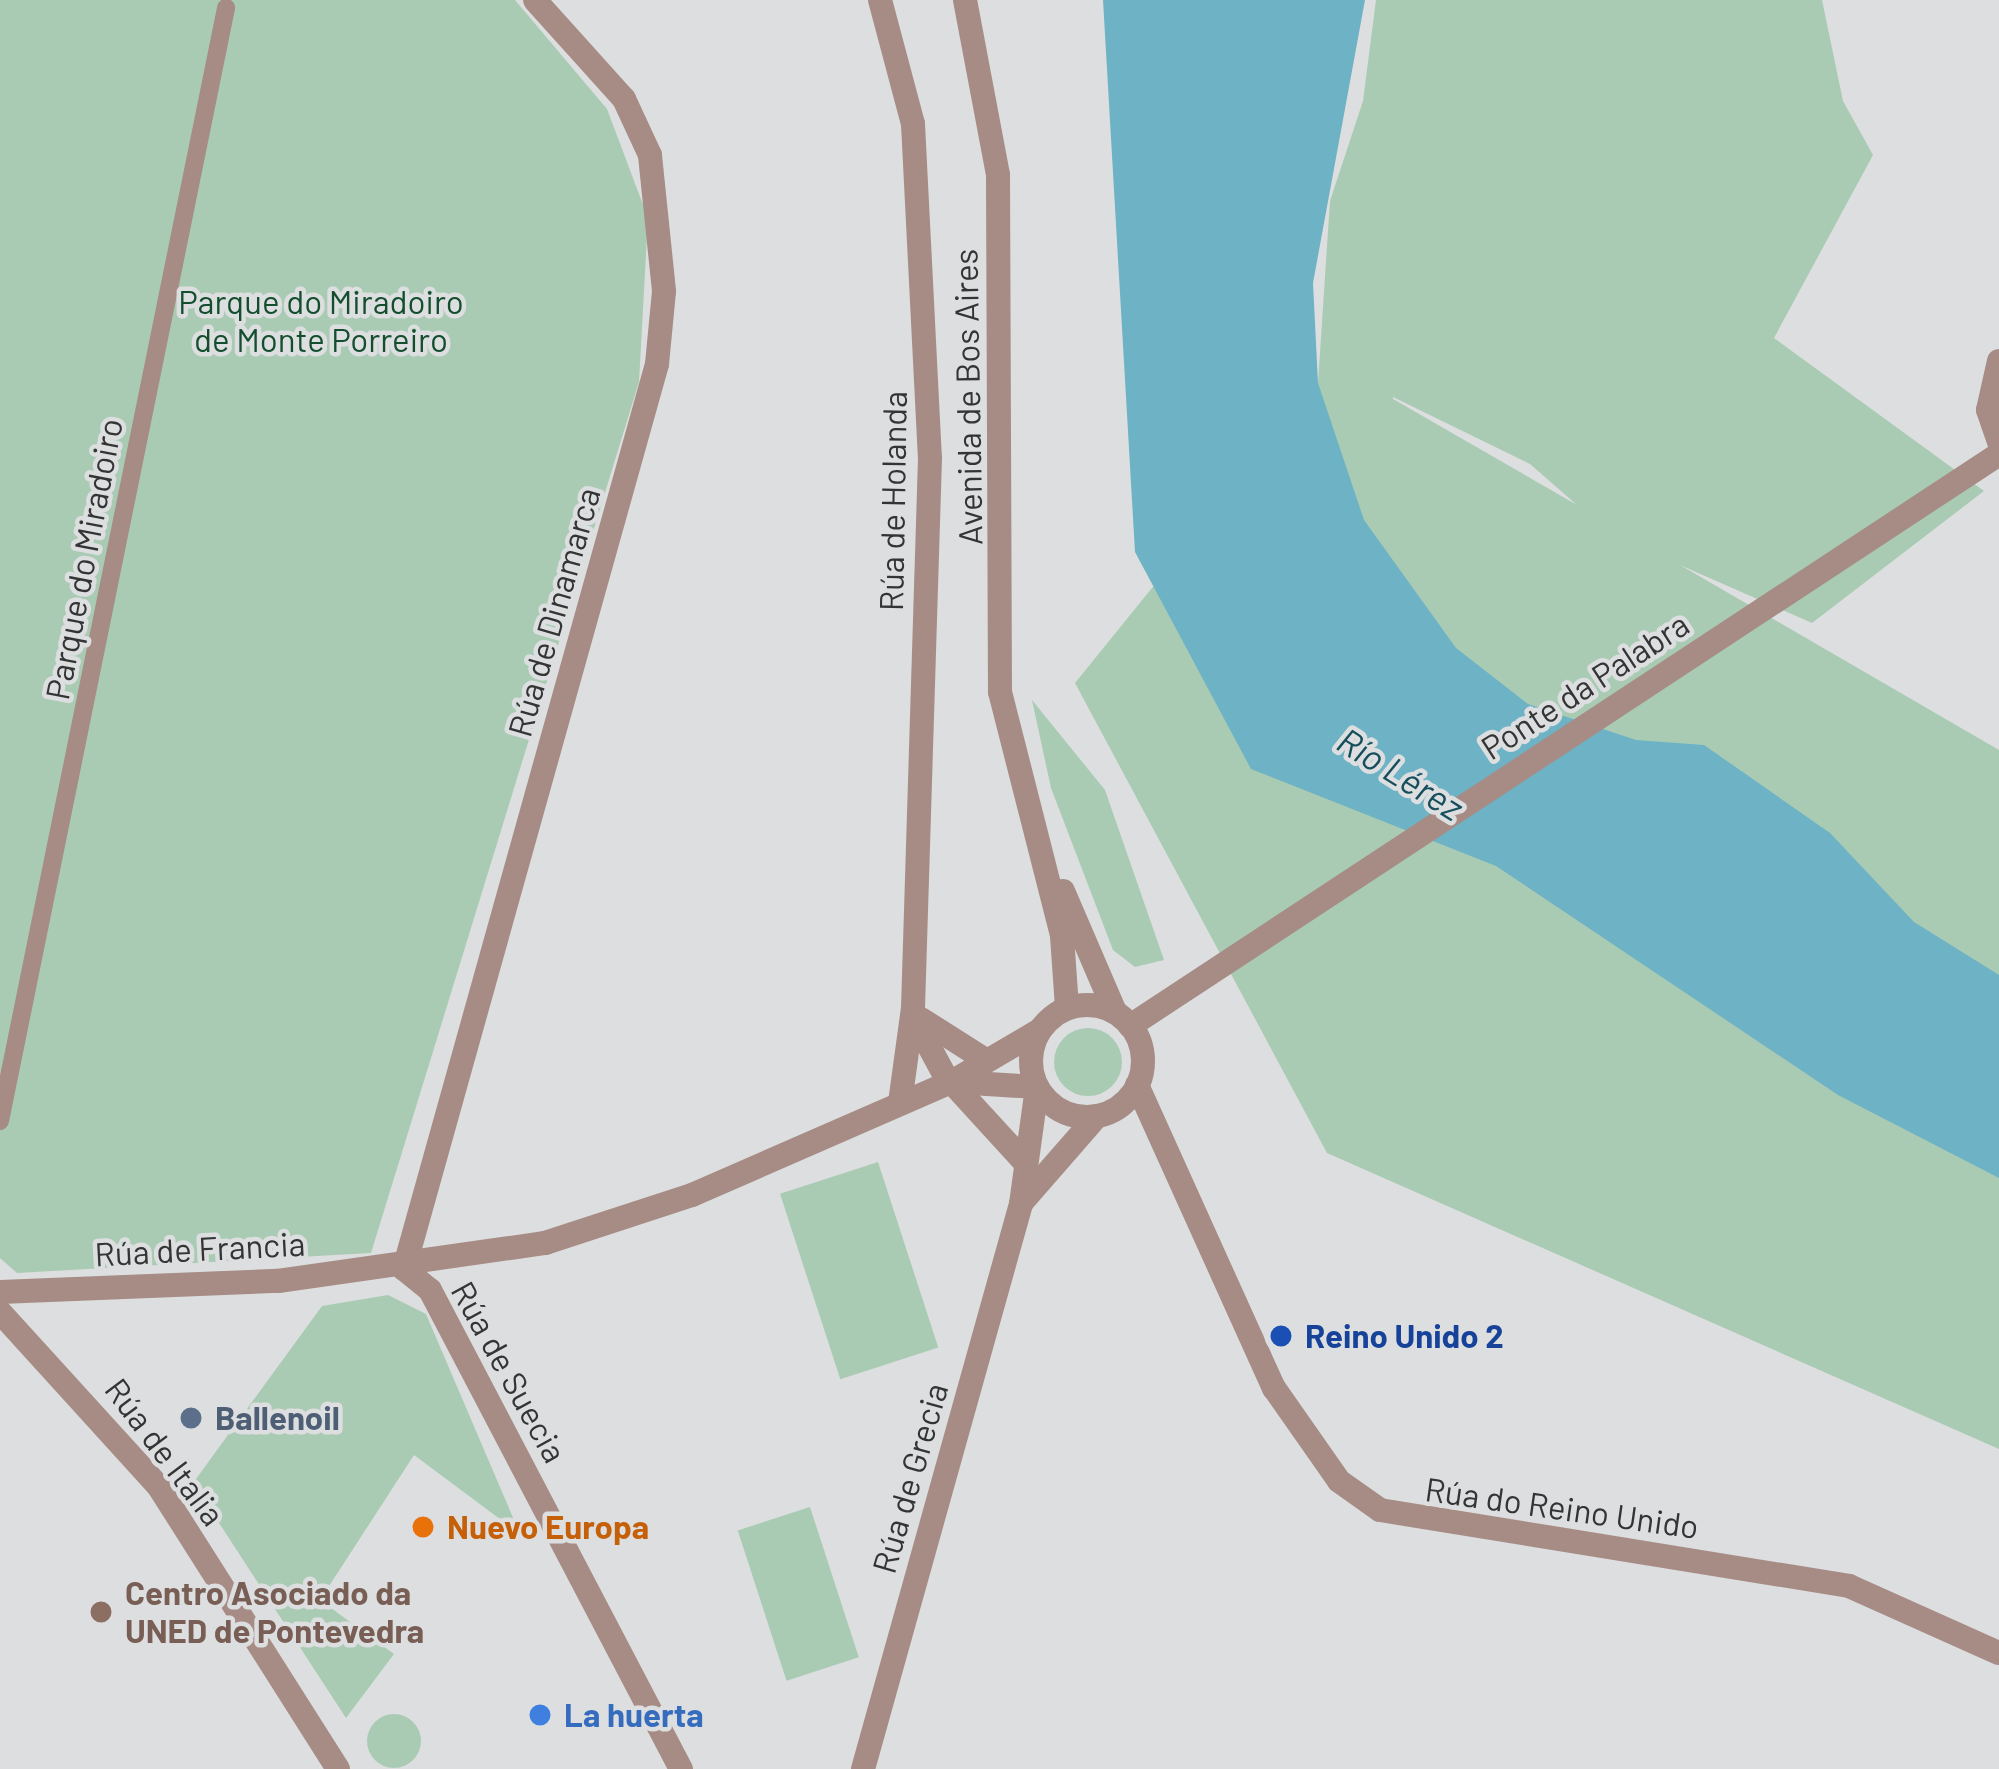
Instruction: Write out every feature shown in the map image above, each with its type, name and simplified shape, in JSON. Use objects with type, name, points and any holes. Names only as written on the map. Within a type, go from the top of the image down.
[{"type":"street","name":"Rúa de Dinamarca","points":[[404,1269],[657,364],[664,291],[650,155],[624,98],[535,0]]},
{"type":"street","name":"Rúa de Holanda","points":[[880,0],[913,124],[928,380],[913,1008],[900,1103]]},
{"type":"street","name":"Avenida de Bos Aires","points":[[965,0],[998,175],[1000,692],[1062,936],[1067,1008]]},
{"type":"street","name":"Parque do Miradoiro","points":[[0,1121],[226,8]]},
{"type":"street","points":[[1999,361],[1988,410],[1999,442]]},
{"type":"street","name":"Ponte da Palabra","points":[[1122,1019],[1192,985],[1999,454]]},
{"type":"street","name":"Avenida de Bos Aires","points":[[1024,795],[1122,1019]]},
{"type":"street","points":[[913,1008],[933,1035],[987,1060]]},
{"type":"street","name":"Rúa de Holanda","points":[[913,1008],[922,1042],[1022,1159]]},
{"type":"street","points":[[404,1269],[615,1225],[953,1081],[1040,1030],[1067,1008],[1122,1019],[1142,1052],[1137,1085],[1097,1116],[1063,1111],[1037,1088],[953,1081]]},
{"type":"street","points":[[1037,1088],[1040,1030]]},
{"type":"street","name":"Rúa do Reino Unido","points":[[1137,1085],[1274,1388],[1339,1481],[1380,1510],[1849,1586],[1999,1653]]},
{"type":"street","name":"Rúa de Grecia","points":[[862,1769],[1021,1204],[1022,1159],[1037,1088]]},
{"type":"street","name":"Rúa de Grecia","points":[[1021,1204],[1097,1116]]},
{"type":"street","name":"Rúa de Francia","points":[[0,1292],[404,1269]]},
{"type":"street","name":"Rúa de Suecia","points":[[404,1269],[430,1290],[681,1769]]},
{"type":"street","name":"Rúa de Italia","points":[[0,1312],[159,1487],[338,1769]]},
{"type":"green space","name":"Parque do Miradoiro de Monte Porreiro","points":[[0,0],[515,0],[607,109],[648,218],[639,382],[371,1253],[17,1273],[0,1258]]},
{"type":"green space","points":[[1376,0],[1822,0],[1843,101],[1873,155],[1774,338],[1984,491],[1812,623],[1680,565],[1999,750],[1999,1449],[1327,1153],[1075,683],[1318,383],[1330,201],[1363,101]],"holes":[[[1393,397],[1530,464],[1577,505]]]},
{"type":"green space","points":[[1032,700],[1105,790],[1164,960],[1135,967],[1113,950],[1051,788]]},
{"type":"green space","points":[[1088,1028],[1112,1038],[1122,1062],[1112,1086],[1088,1096],[1064,1086],[1054,1062],[1064,1038]]},
{"type":"green space","points":[[878,1162],[938,1347],[840,1379],[780,1194]]},
{"type":"green space","points":[[388,1295],[426,1314],[520,1534],[414,1455],[320,1600],[394,1654],[346,1718],[193,1483],[322,1306]]},
{"type":"green space","points":[[810,1507],[859,1657],[787,1681],[738,1530]]},
{"type":"green space","points":[[394,1714],[413,1722],[421,1741],[413,1760],[394,1768],[375,1760],[367,1741],[375,1722]]},
{"type":"water","name":"Río Lérez","points":[[1103,0],[1365,0],[1313,283],[1318,383],[1364,520],[1456,648],[1528,704],[1636,740],[1704,745],[1830,833],[1914,922],[1999,975],[1999,1178],[1838,1095],[1496,866],[1251,769],[1135,552]]},
{"type":"place","name":"Reino Unido 2","points":[[1281,1336]]},
{"type":"place","name":"Ballenoil","points":[[191,1418]]},
{"type":"place","name":"Nuevo Europa","points":[[423,1527]]},
{"type":"place","name":"Centro Asociado da UNED de Pontevedra","points":[[101,1612]]},
{"type":"place","name":"La huerta","points":[[540,1715]]}]
